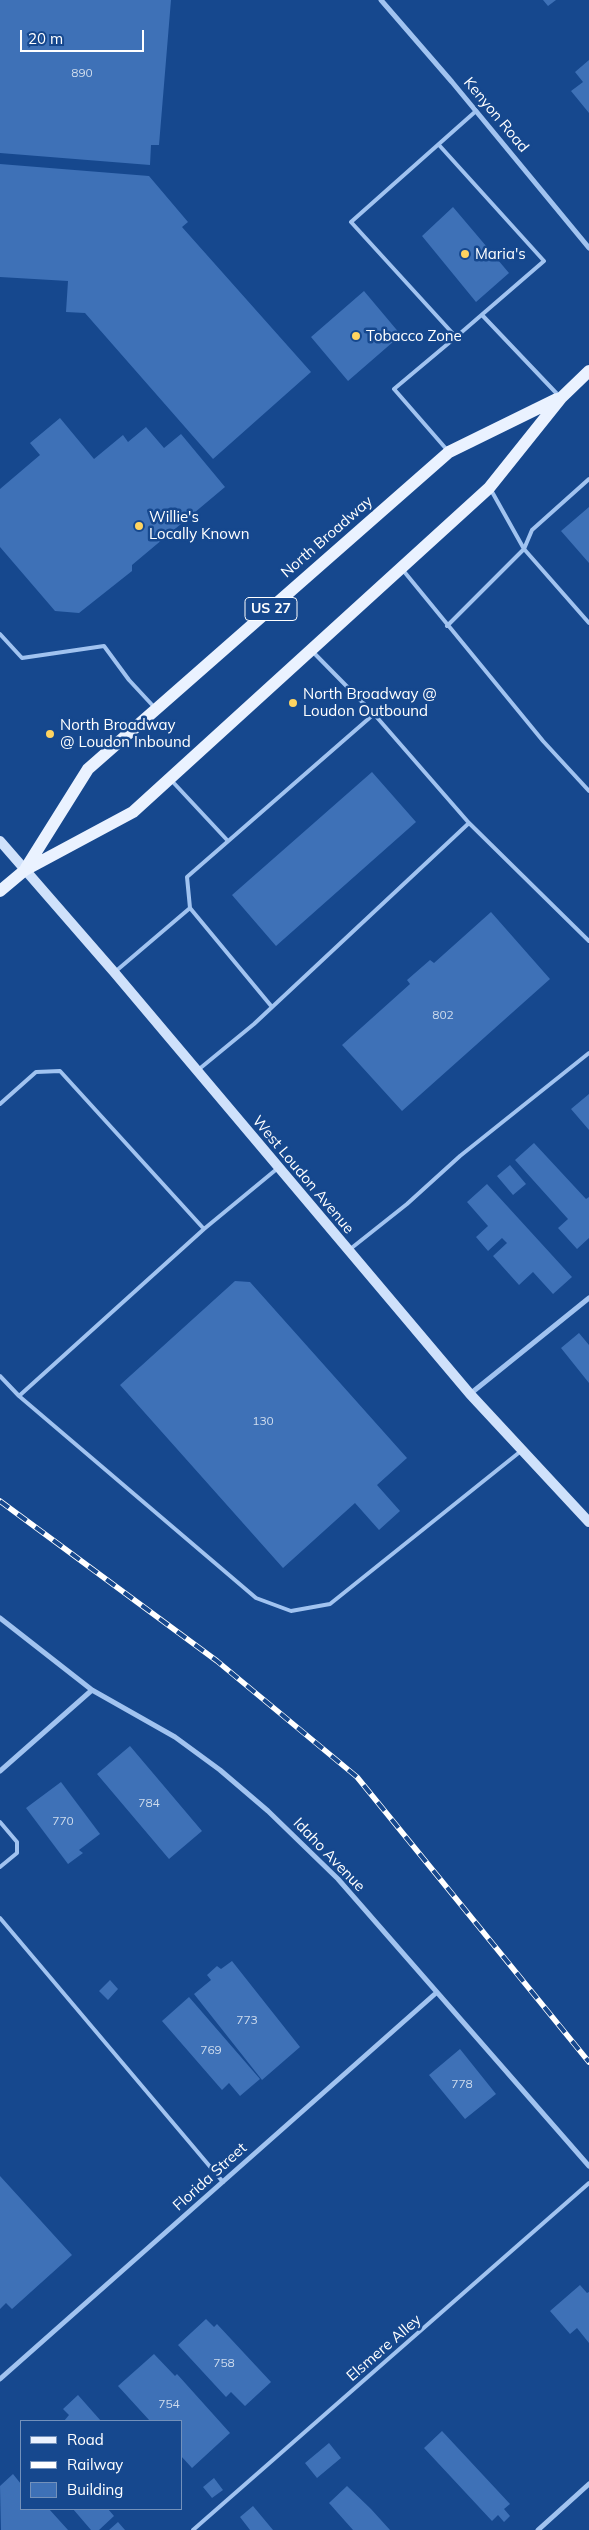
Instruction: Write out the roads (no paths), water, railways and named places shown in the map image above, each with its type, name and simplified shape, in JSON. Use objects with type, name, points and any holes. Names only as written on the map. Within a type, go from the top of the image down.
[{"type":"main road","name":"North Broadway","points":[[0,891],[24,870],[134,812],[490,488],[561,398],[589,371]]},
{"type":"main road","name":"North Broadway","points":[[24,870],[88,769],[449,452],[561,398]]},
{"type":"main road","name":"West Loudon Avenue","points":[[0,841],[114,972],[470,1394],[589,1522]]},
{"type":"street","name":"Kenyon Road","points":[[381,0],[476,110],[589,248]]},
{"type":"street","points":[[470,1394],[589,1298]]},
{"type":"street","name":"Idaho Avenue","points":[[0,1618],[92,1690],[175,1737],[220,1770],[268,1811],[338,1879],[589,2166]]},
{"type":"street","points":[[0,1771],[92,1690]]},
{"type":"street","name":"Florida Street","points":[[0,2379],[436,1992]]},
{"type":"street","points":[[538,2530],[589,2484]]},
{"type":"lane","points":[[456,337],[351,222],[476,110]]},
{"type":"lane","points":[[438,145],[544,261],[394,390],[449,452]]},
{"type":"lane","points":[[482,315],[561,398]]},
{"type":"lane","points":[[447,626],[524,549],[532,530],[589,479]]},
{"type":"lane","points":[[490,488],[524,549],[589,624]]},
{"type":"lane","points":[[401,568],[543,741],[589,791]]},
{"type":"lane","points":[[0,634],[22,658],[104,646],[129,680],[156,710]]},
{"type":"lane","points":[[311,649],[374,714],[469,823],[589,941]]},
{"type":"lane","points":[[272,1007],[190,908],[186,877],[374,714]]},
{"type":"lane","points":[[170,779],[228,841]]},
{"type":"lane","points":[[196,1071],[272,1007],[469,823]]},
{"type":"lane","points":[[114,972],[190,908]]},
{"type":"lane","points":[[348,1251],[407,1204],[460,1156],[589,1053]]},
{"type":"lane","points":[[0,1104],[36,1072],[60,1071],[204,1229]]},
{"type":"lane","points":[[19,1396],[204,1229],[278,1168]]},
{"type":"lane","points":[[0,1376],[19,1396],[256,1598],[291,1611],[330,1604],[522,1450]]},
{"type":"lane","points":[[0,1822],[18,1842],[18,1853],[0,1867]]},
{"type":"lane","points":[[0,1918],[223,2182]]},
{"type":"lane","name":"Elsmere Alley","points":[[193,2530],[589,2183]]},
{"type":"railway","points":[[0,1501],[217,1661],[357,1777],[589,2062]]},
{"type":"place","name":"Maria's","points":[[465,254]]},
{"type":"place","name":"Tobacco Zone","points":[[356,336]]},
{"type":"place","name":"Willie's Locally Known","points":[[139,526]]},
{"type":"place","name":"North Broadway @ Loudon Outbound","points":[[293,703]]},
{"type":"place","name":"North Broadway @ Loudon Inbound","points":[[50,734]]}]
